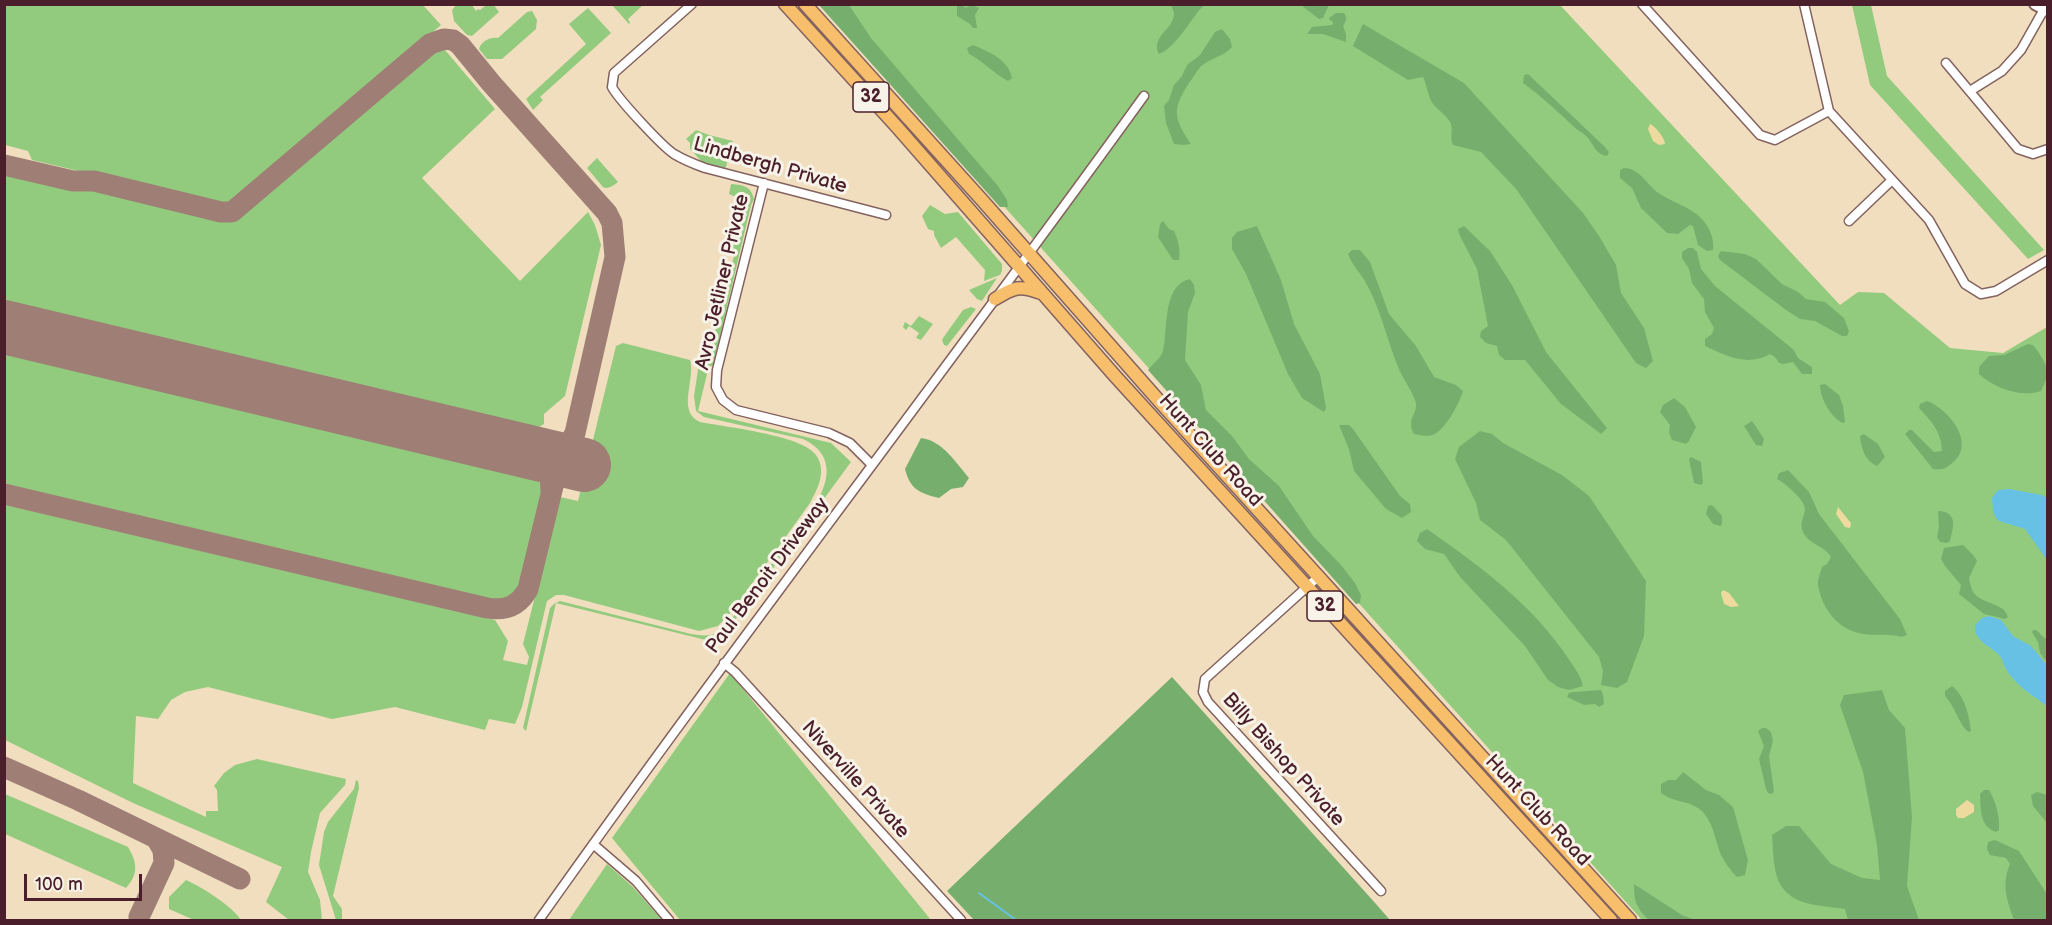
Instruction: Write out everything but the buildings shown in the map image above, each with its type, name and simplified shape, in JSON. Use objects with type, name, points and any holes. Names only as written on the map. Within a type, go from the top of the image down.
[{"type":"main road","name":"Hunt Club Road","points":[[785,4],[897,127],[1115,376],[1611,921]]},
{"type":"main road","name":"Hunt Club Road","points":[[805,4],[1318,577],[1630,921]]},
{"type":"main road","points":[[995,299],[1008,291],[1022,287],[1043,293]]},
{"type":"street","name":"Lindbergh Private","points":[[692,4],[614,73],[612,87],[638,118],[677,156],[705,168],[886,215]]},
{"type":"street","points":[[1642,4],[1760,135],[1775,140],[1829,111]]},
{"type":"street","points":[[1804,4],[1829,111],[1929,220],[1965,284],[1980,294],[1996,291],[2048,260]]},
{"type":"street","points":[[1970,91],[2002,71],[2021,50],[2044,7]]},
{"type":"street","points":[[1946,63],[2018,149],[2033,154],[2048,149]]},
{"type":"street","name":"Paul Benoit Driveway","points":[[539,921],[724,663],[1029,255],[1144,96]]},
{"type":"street","points":[[1849,221],[1892,180]]},
{"type":"street","name":"Avro Jetliner Private","points":[[764,183],[717,370],[716,387],[723,400],[736,410],[829,433],[850,443],[872,465]]},
{"type":"street","name":"Billy Bishop Private","points":[[1318,577],[1205,679],[1203,692],[1208,702],[1381,891]]},
{"type":"street","name":"Niverville Private","points":[[724,663],[735,672],[961,921]]},
{"type":"street","points":[[593,844],[636,881],[669,921]]},
{"type":"green space","points":[[422,4],[441,25],[239,200],[223,205],[32,160],[28,151],[5,145],[5,5]]},
{"type":"green space","points":[[493,4],[499,12],[472,36],[467,35],[454,21],[452,10],[456,5],[472,5],[476,11]]},
{"type":"green space","points":[[612,5],[643,5],[628,19],[629,24]]},
{"type":"green space","points":[[819,5],[849,5],[871,38],[998,186],[1007,200],[1008,207],[1000,207]]},
{"type":"green space","points":[[824,5],[1560,5],[1840,305],[1858,292],[1884,293],[1950,348],[2003,353],[2047,327],[2047,920],[1642,920]]},
{"type":"green space","points":[[957,5],[963,5],[965,8],[972,5],[979,8],[975,15],[977,28],[973,28],[957,16]]},
{"type":"green space","points":[[1171,5],[1204,5],[1171,46],[1159,54],[1157,48],[1160,38],[1173,19],[1174,13]]},
{"type":"green space","points":[[1301,5],[1329,5],[1323,18],[1319,19]]},
{"type":"green space","points":[[1852,5],[1871,5],[1887,76],[2044,250],[2028,259],[1870,85]]},
{"type":"green space","points":[[588,8],[611,33],[540,97],[543,100],[533,110],[526,99],[586,44],[569,24]]},
{"type":"green space","points":[[532,11],[537,20],[536,29],[502,59],[487,59],[479,49],[482,44],[489,39],[498,38],[527,12]]},
{"type":"green space","points":[[1336,13],[1344,13],[1346,16],[1343,26],[1346,42],[1323,34],[1307,34],[1312,27],[1332,25],[1333,22],[1329,18]]},
{"type":"green space","points":[[1363,24],[1464,83],[1583,213],[1616,265],[1621,293],[1644,328],[1653,361],[1646,368],[1636,363],[1517,190],[1481,152],[1453,145],[1450,122],[1433,104],[1423,77],[1408,80],[1353,46]]},
{"type":"green space","points":[[1222,29],[1230,39],[1232,47],[1202,66],[1189,83],[1177,107],[1177,113],[1181,127],[1191,144],[1174,144],[1166,123],[1164,106],[1187,65],[1200,55],[1215,32]]},
{"type":"green space","points":[[973,45],[1002,61],[1012,78],[1008,81],[969,54],[967,48]]},
{"type":"green space","points":[[433,50],[445,50],[495,109],[422,178],[520,281],[588,212],[601,245],[565,396],[544,414],[544,424],[524,436],[5,311],[5,171],[86,190],[90,187],[232,221]]},
{"type":"green space","points":[[1528,74],[1604,146],[1609,152],[1607,156],[1597,151],[1586,136],[1523,83],[1524,75]]},
{"type":"green space","points":[[696,130],[733,141],[724,169],[703,163],[690,149],[690,143],[686,139]]},
{"type":"green space","points":[[597,158],[618,182],[611,187],[603,187],[587,168]]},
{"type":"green space","points":[[1624,168],[1634,171],[1657,192],[1687,208],[1705,222],[1712,238],[1713,250],[1707,251],[1698,245],[1693,226],[1690,225],[1678,234],[1667,233],[1641,208],[1632,188],[1620,178],[1620,170]]},
{"type":"green space","points":[[731,184],[747,187],[754,199],[713,366],[709,366],[698,411],[831,443],[851,462],[718,643],[556,603],[560,601],[691,634],[712,635],[724,629],[821,494],[825,484],[826,467],[820,451],[813,445],[803,439],[704,417],[696,411],[694,396],[699,363],[707,364],[735,252],[730,250],[742,200],[729,194]]},
{"type":"green space","points":[[930,205],[945,214],[958,212],[1002,264],[1000,275],[984,281],[985,270],[956,237],[941,248],[934,231],[928,229],[922,216]]},
{"type":"green space","points":[[1163,221],[1169,229],[1174,231],[1178,241],[1179,260],[1173,260],[1158,237],[1160,224]]},
{"type":"green space","points":[[1257,226],[1281,280],[1294,324],[1320,374],[1326,408],[1324,412],[1302,398],[1288,374],[1246,274],[1232,249],[1232,238],[1237,232]]},
{"type":"green space","points":[[1464,226],[1490,251],[1512,285],[1546,352],[1607,428],[1601,434],[1561,404],[1525,360],[1505,360],[1499,355],[1497,346],[1486,343],[1480,337],[1481,331],[1488,326],[1477,269],[1459,234],[1458,229]]},
{"type":"green space","points":[[1693,248],[1697,252],[1701,269],[1715,286],[1794,350],[1798,358],[1812,367],[1812,374],[1802,374],[1793,362],[1779,363],[1770,354],[1754,360],[1745,360],[1705,346],[1705,339],[1712,334],[1714,328],[1705,312],[1704,299],[1692,283],[1689,269],[1682,258],[1682,252]]},
{"type":"green space","points":[[1352,250],[1360,250],[1370,262],[1389,314],[1416,346],[1434,377],[1456,385],[1463,391],[1450,418],[1435,434],[1429,436],[1414,434],[1411,423],[1416,409],[1415,400],[1398,367],[1372,294],[1348,254]]},
{"type":"green space","points":[[1721,251],[1745,254],[1756,259],[1782,284],[1806,299],[1825,302],[1844,318],[1849,331],[1847,336],[1842,336],[1815,321],[1800,319],[1786,310],[1720,260],[1718,256]]},
{"type":"green space","points":[[997,278],[982,301],[969,290]]},
{"type":"green space","points":[[1190,279],[1195,293],[1188,312],[1185,360],[1201,385],[1206,410],[1232,436],[1249,459],[1279,486],[1313,536],[1355,583],[1361,595],[1360,603],[1356,604],[1148,370],[1163,351],[1170,299],[1181,283]]},
{"type":"green space","points":[[971,307],[976,309],[947,346],[944,345],[943,338],[963,310]]},
{"type":"green space","points":[[919,316],[933,324],[921,340],[916,338],[919,333],[909,326],[906,330],[903,327],[905,322],[911,326]]},
{"type":"green space","points":[[5,342],[529,466],[543,488],[520,590],[497,603],[5,484]]},
{"type":"green space","points":[[623,343],[690,360],[689,410],[700,422],[780,437],[808,448],[819,461],[820,479],[810,503],[733,610],[718,626],[699,631],[564,595],[556,595],[547,601],[522,707],[515,724],[489,719],[485,730],[395,707],[332,719],[208,687],[185,692],[171,700],[158,719],[136,716],[133,783],[206,817],[206,811],[218,811],[217,790],[214,786],[224,773],[235,765],[257,759],[346,779],[345,785],[320,813],[311,852],[308,872],[320,900],[322,920],[289,920],[266,902],[282,867],[133,803],[5,740],[6,505],[495,620],[508,641],[503,660],[527,665],[529,657],[523,644],[560,497],[578,501],[616,346]]},
{"type":"green space","points":[[2028,344],[2033,345],[2046,367],[2046,378],[2041,391],[2025,393],[2008,390],[1992,384],[1979,374],[1979,367],[1989,356],[2004,355]]},
{"type":"green space","points":[[1825,384],[1839,395],[1843,406],[1845,422],[1843,423],[1834,417],[1824,401],[1820,385]]},
{"type":"green space","points":[[1674,398],[1685,407],[1696,427],[1686,444],[1672,440],[1669,433],[1670,425],[1660,412],[1663,405]]},
{"type":"green space","points":[[1927,401],[1951,419],[1961,438],[1962,447],[1959,456],[1943,469],[1933,469],[1905,434],[1912,430],[1934,452],[1942,451],[1938,432],[1919,408],[1920,404]]},
{"type":"green space","points":[[1752,421],[1764,439],[1762,446],[1756,445],[1744,426]]},
{"type":"green space","points":[[1339,425],[1349,425],[1353,429],[1400,496],[1410,504],[1411,512],[1402,518],[1386,509],[1354,471],[1349,449]]},
{"type":"green space","points":[[1480,431],[1492,434],[1503,443],[1562,475],[1589,496],[1646,581],[1644,636],[1627,682],[1617,688],[1601,685],[1603,671],[1599,657],[1506,540],[1480,520],[1476,503],[1455,459],[1459,447]]},
{"type":"green space","points":[[1864,434],[1878,444],[1885,457],[1877,466],[1869,461],[1863,449],[1860,436]]},
{"type":"green space","points":[[921,438],[936,443],[954,460],[969,478],[963,487],[951,489],[939,498],[921,492],[913,486],[905,469]]},
{"type":"green space","points":[[1691,457],[1701,462],[1703,483],[1701,485],[1694,483],[1689,459]]},
{"type":"green space","points":[[1788,470],[1809,492],[1819,514],[1900,619],[1907,635],[1901,637],[1854,632],[1839,623],[1827,610],[1818,583],[1822,567],[1831,557],[1803,532],[1801,526],[1804,505],[1794,492],[1777,479],[1779,473]]},
{"type":"green space","points":[[1712,505],[1722,516],[1720,526],[1713,524],[1706,514],[1708,506]]},
{"type":"green space","points":[[1938,511],[1949,514],[1952,518],[1950,541],[1947,543],[1940,542],[1937,537]]},
{"type":"green space","points":[[1427,529],[1466,557],[1522,603],[1554,638],[1577,672],[1583,686],[1569,690],[1558,687],[1548,680],[1525,646],[1460,577],[1444,554],[1425,549],[1417,541],[1420,533]]},
{"type":"green space","points":[[1963,545],[1977,561],[1969,578],[1973,592],[2006,612],[2008,617],[2005,619],[1984,614],[1959,594],[1961,585],[1941,559],[1944,548]]},
{"type":"green space","points":[[556,603],[526,731],[523,728],[550,608]]},
{"type":"green space","points":[[2033,630],[2047,640],[2047,659],[2045,660],[2040,653]]},
{"type":"green space","points":[[730,673],[931,920],[680,920],[612,838]]},
{"type":"green space","points":[[1172,677],[1390,920],[974,920],[947,891]]},
{"type":"green space","points":[[1952,686],[1966,706],[1971,731],[1969,732],[1945,696],[1945,691]]},
{"type":"green space","points":[[1601,690],[1604,704],[1599,707],[1595,704],[1584,705],[1567,697],[1573,692]]},
{"type":"green space","points":[[1882,690],[1889,710],[1905,728],[1912,817],[1907,886],[1919,920],[1848,920],[1845,909],[1805,903],[1788,894],[1777,877],[1775,867],[1772,835],[1786,826],[1799,826],[1831,864],[1862,878],[1880,880],[1877,845],[1863,772],[1840,705],[1844,695]]},
{"type":"green space","points":[[1762,728],[1771,732],[1773,741],[1769,756],[1774,791],[1772,794],[1766,789],[1759,759],[1764,746],[1758,731]]},
{"type":"green space","points":[[1683,772],[1706,790],[1719,795],[1733,807],[1748,860],[1745,875],[1737,877],[1726,864],[1710,822],[1703,812],[1693,805],[1661,793],[1661,784],[1668,780],[1676,780]]},
{"type":"green space","points":[[356,780],[359,788],[333,896],[342,909],[342,920],[336,920],[319,865],[324,832],[328,822],[354,789]]},
{"type":"green space","points":[[1984,790],[1989,790],[1997,809],[1999,830],[1996,832],[1986,826],[1982,816],[1980,794]]},
{"type":"green space","points":[[2037,792],[2047,795],[2047,823],[2033,806],[2031,795]]},
{"type":"green space","points":[[5,794],[128,847],[135,863],[135,873],[130,883],[126,888],[5,834]]},
{"type":"green space","points":[[1995,840],[2019,851],[2045,891],[2047,920],[2014,920],[2005,886],[2010,864],[2006,858],[1990,855],[1987,849],[1988,842]]},
{"type":"green space","points":[[607,864],[633,887],[662,920],[569,920]]},
{"type":"green space","points":[[186,880],[216,897],[241,920],[194,920],[169,909],[169,897]]},
{"type":"green space","points":[[1634,884],[1682,915],[1695,920],[1649,920],[1637,904]]},
{"type":"sand","points":[[1650,124],[1659,132],[1665,144],[1659,145],[1653,141],[1648,129]]},
{"type":"sand","points":[[1838,507],[1851,523],[1850,528],[1845,527],[1836,514]]},
{"type":"sand","points":[[1723,590],[1729,593],[1739,606],[1731,607],[1724,604],[1721,593]]},
{"type":"sand","points":[[1967,800],[1974,805],[1974,812],[1964,818],[1958,818],[1956,809]]},
{"type":"water","points":[[2009,489],[2047,498],[2047,560],[2025,529],[1996,518],[1992,498],[1998,490]]},
{"type":"water","points":[[1989,616],[2001,620],[2013,636],[2031,646],[2047,665],[2047,706],[2014,680],[2000,656],[1983,643],[1977,635],[1975,625],[1982,618]]},
{"type":"waterway","points":[[979,893],[1016,920]]},
{"type":"taxiway","points":[[4,165],[73,181],[94,181],[221,212],[232,212],[430,44],[444,39],[453,40],[460,45],[607,213],[612,223],[615,257],[575,433],[556,474],[528,589],[520,600],[506,608],[487,608],[4,494]]},
{"type":"taxiway","points":[[4,329],[62,343]]},
{"type":"taxiway","points":[[450,435],[514,449],[537,458],[548,470],[551,491]]},
{"type":"taxiway","points":[[4,767],[78,800],[240,879]]},
{"type":"taxiway","points":[[139,917],[164,863],[163,850],[156,838]]},
{"type":"runway","points":[[4,327],[584,465]]}]
